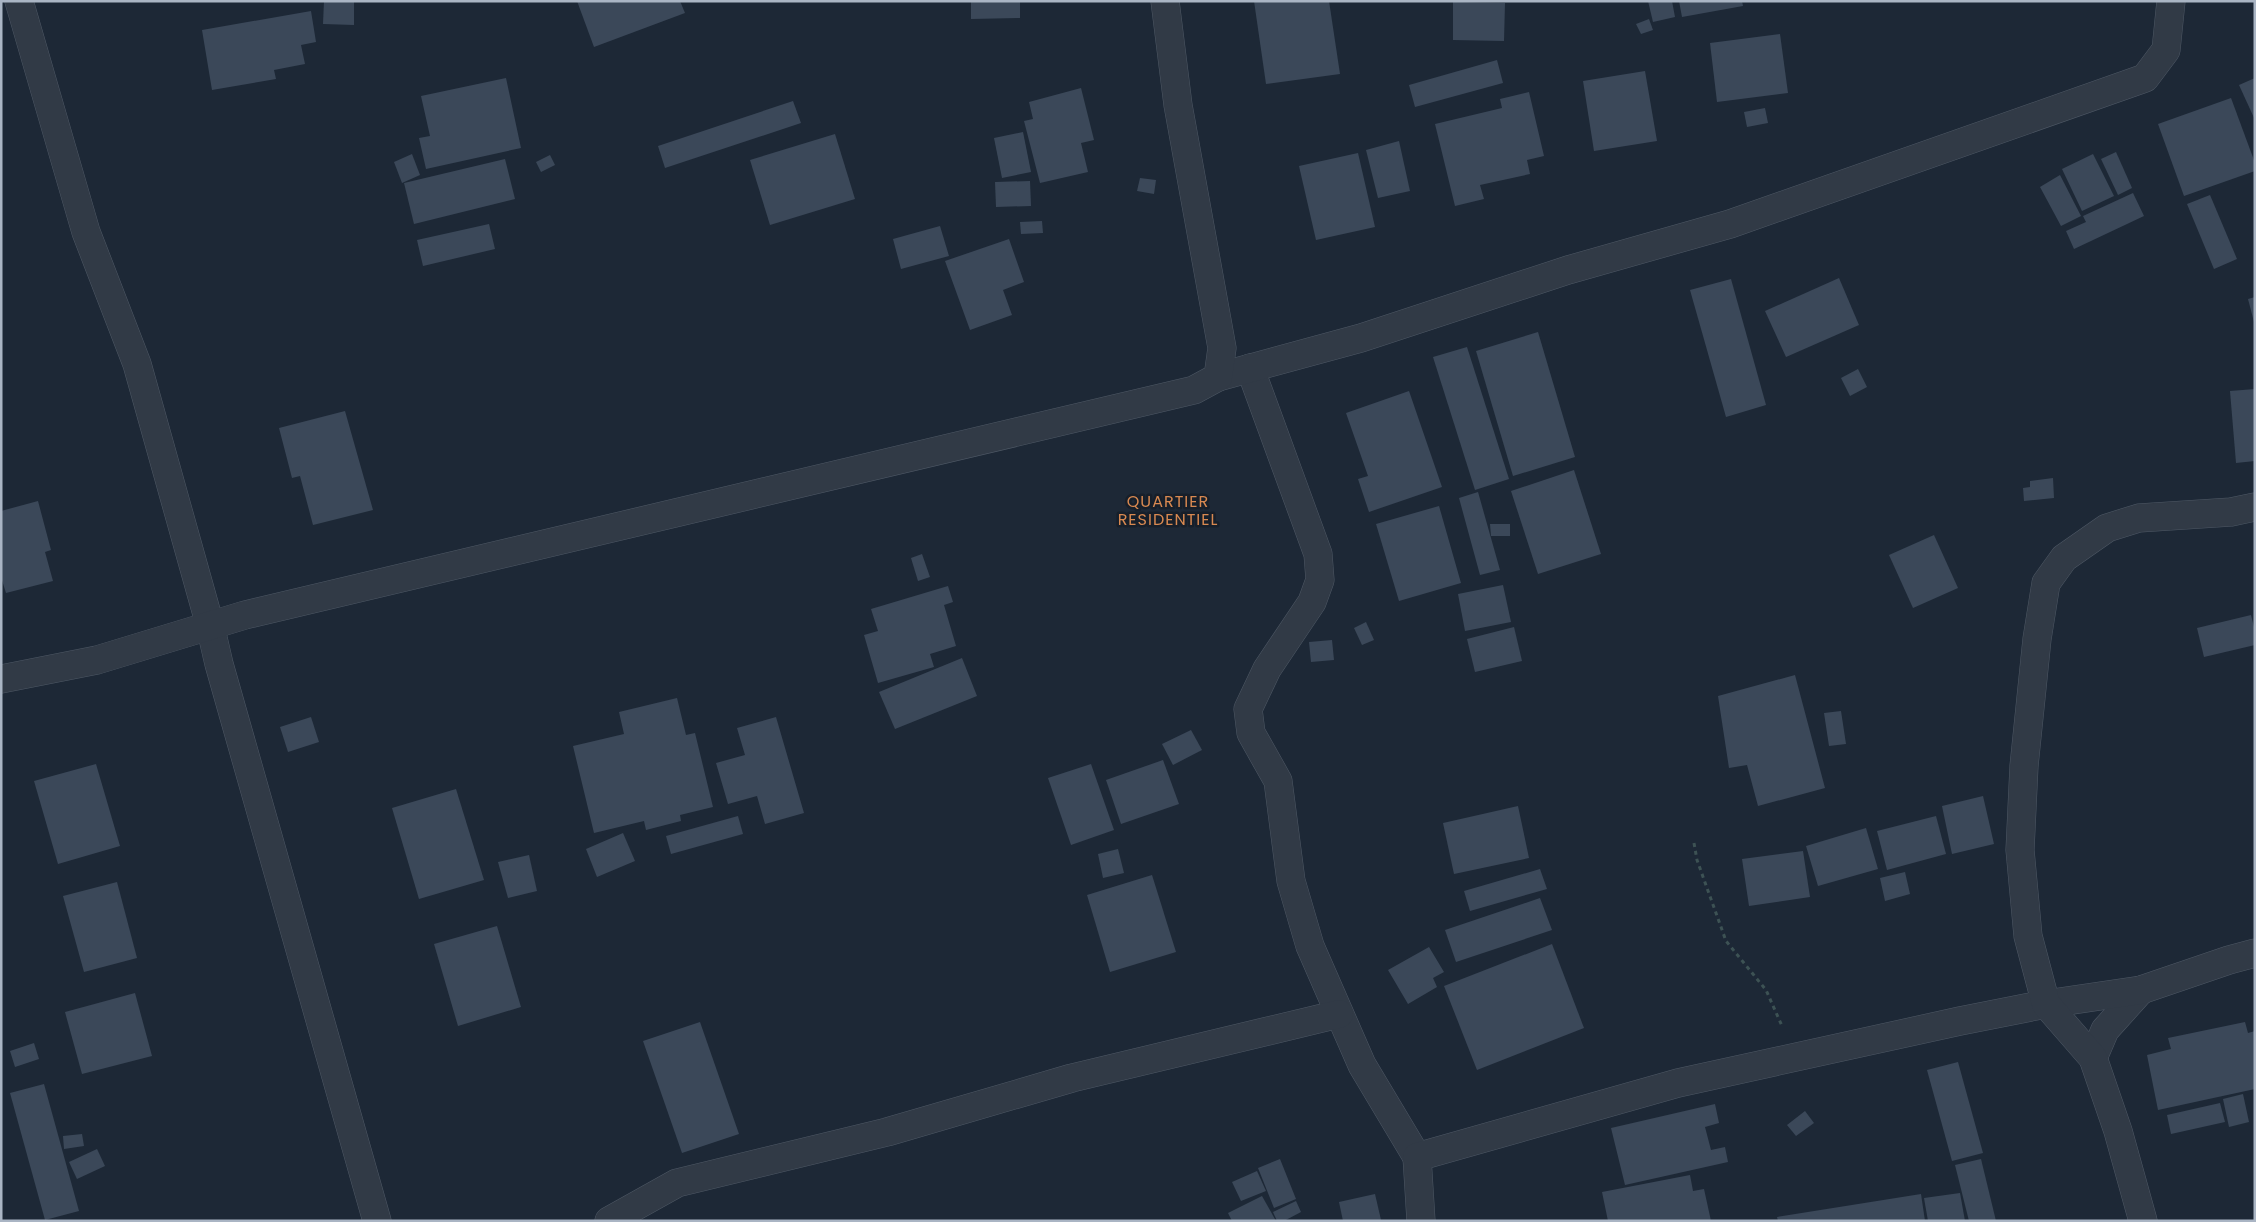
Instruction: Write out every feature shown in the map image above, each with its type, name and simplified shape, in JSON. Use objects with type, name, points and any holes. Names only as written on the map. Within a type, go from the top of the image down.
[{"type":"street","points":[[19,1],[86,232],[137,364],[210,625],[224,683],[377,1221]]},
{"type":"street","points":[[1165,1],[1178,105],[1222,348],[1218,377]]},
{"type":"street","points":[[1,679],[97,660],[255,612],[1194,390],[1218,377],[1361,338],[1568,270],[1730,224],[2145,78],[2166,50],[2171,1]]},
{"type":"street","points":[[1250,368],[1318,554],[1320,580],[1312,602],[1267,668],[1248,709],[1251,733],[1278,781],[1291,881],[1310,946],[1362,1065],[1417,1157],[1421,1221]]},
{"type":"street","points":[[2143,1221],[2118,1132],[2093,1058],[2046,1004],[2028,936],[2023,907],[2020,850],[2024,766],[2037,639],[2046,583],[2064,558],[2107,528],[2139,518],[2232,512],[2255,507]]},
{"type":"street","points":[[1417,1157],[1678,1083],[2046,1004],[2141,990],[2255,953]]},
{"type":"street","points":[[2093,1058],[2105,1030],[2141,990]]},
{"type":"street","points":[[609,1221],[677,1183],[887,1132],[1072,1078],[1339,1014]]},
{"type":"path","points":[[1694,843],[1696,860],[1726,941],[1766,990],[1781,1022],[1784,1036],[1774,1062]]},
{"type":"building","points":[[324,1],[354,1],[354,25],[323,24]]},
{"type":"building","points":[[577,1],[680,1],[685,13],[594,47]]},
{"type":"building","points":[[971,1],[1020,1],[1020,18],[971,19]]},
{"type":"building","points":[[1254,1],[1329,1],[1340,74],[1266,84]]},
{"type":"building","points":[[1648,1],[1672,1],[1675,17],[1653,22]]},
{"type":"building","points":[[1679,1],[1742,1],[1743,6],[1682,17]]},
{"type":"building","points":[[1453,2],[1505,3],[1504,41],[1453,40]]},
{"type":"building","points":[[311,11],[316,42],[301,45],[305,64],[274,70],[276,79],[212,90],[202,30]]},
{"type":"building","points":[[1649,19],[1653,30],[1641,34],[1636,24]]},
{"type":"building","points":[[1780,34],[1788,93],[1717,102],[1710,43]]},
{"type":"building","points":[[1497,60],[1503,83],[1415,107],[1409,85]]},
{"type":"building","points":[[1645,71],[1657,141],[1594,151],[1583,81]]},
{"type":"building","points":[[506,78],[521,148],[426,169],[419,138],[430,136],[421,96]]},
{"type":"building","points":[[2255,78],[2255,120],[2239,85]]},
{"type":"building","points":[[1081,88],[1094,140],[1081,143],[1088,172],[1040,183],[1024,121],[1033,119],[1029,102]]},
{"type":"building","points":[[1529,92],[1544,156],[1527,160],[1530,174],[1480,185],[1484,199],[1455,206],[1435,124],[1502,108],[1500,99]]},
{"type":"building","points":[[2231,98],[2255,163],[2255,171],[2184,196],[2158,124]]},
{"type":"building","points":[[793,101],[801,123],[665,168],[658,146]]},
{"type":"building","points":[[1765,108],[1768,123],[1747,127],[1744,112]]},
{"type":"building","points":[[1023,132],[1031,172],[1002,178],[994,138]]},
{"type":"building","points":[[835,134],[855,199],[770,225],[750,160]]},
{"type":"building","points":[[1399,141],[1410,191],[1378,198],[1366,150]]},
{"type":"building","points":[[2116,152],[2132,188],[2118,195],[2101,159]]},
{"type":"building","points":[[1358,153],[1375,227],[1316,240],[1299,166]]},
{"type":"building","points":[[412,154],[420,175],[402,183],[394,162]]},
{"type":"building","points":[[2093,154],[2114,196],[2082,211],[2062,169]]},
{"type":"building","points":[[550,155],[555,165],[541,172],[536,162]]},
{"type":"building","points":[[505,159],[515,199],[414,224],[404,183]]},
{"type":"building","points":[[2060,175],[2081,216],[2061,226],[2040,187]]},
{"type":"building","points":[[1140,178],[1156,180],[1154,194],[1137,191]]},
{"type":"building","points":[[1030,181],[1031,206],[996,207],[995,182]]},
{"type":"building","points":[[2133,193],[2144,216],[2074,249],[2066,231],[2086,222],[2083,216]]},
{"type":"building","points":[[2210,195],[2237,259],[2214,269],[2187,204]]},
{"type":"building","points":[[1042,221],[1043,233],[1021,234],[1020,222]]},
{"type":"building","points":[[489,224],[495,249],[423,266],[417,240]]},
{"type":"building","points":[[940,226],[949,256],[901,269],[893,239]]},
{"type":"building","points":[[1009,239],[1024,282],[1003,290],[1012,315],[970,330],[945,261]]},
{"type":"building","points":[[1839,278],[1859,325],[1786,357],[1765,311]]},
{"type":"building","points":[[1731,279],[1766,405],[1726,417],[1690,290]]},
{"type":"building","points":[[2255,297],[2255,322],[2254,322],[2248,299]]},
{"type":"building","points":[[1538,332],[1575,457],[1513,476],[1476,351]]},
{"type":"building","points":[[1467,347],[1509,479],[1475,490],[1433,357]]},
{"type":"building","points":[[1858,369],[1867,387],[1850,396],[1841,378]]},
{"type":"building","points":[[2255,389],[2255,461],[2236,463],[2230,391]]},
{"type":"building","points":[[1409,391],[1442,487],[1369,512],[1358,479],[1368,476],[1346,413]]},
{"type":"building","points":[[345,411],[373,510],[313,525],[300,476],[292,478],[279,428]]},
{"type":"building","points":[[1574,470],[1601,554],[1538,574],[1511,491]]},
{"type":"building","points":[[2053,478],[2054,498],[2024,501],[2023,488],[2030,487],[2030,481]]},
{"type":"building","points":[[1478,492],[1500,570],[1480,575],[1459,498]]},
{"type":"building","points":[[38,501],[51,550],[45,552],[53,581],[6,593],[1,577],[1,511]]},
{"type":"building","points":[[1439,506],[1461,583],[1399,601],[1376,524]]},
{"type":"building","points":[[1490,524],[1510,524],[1510,536],[1491,536]]},
{"type":"building","points":[[1934,535],[1958,588],[1913,608],[1889,555]]},
{"type":"building","points":[[922,554],[930,577],[918,581],[911,558]]},
{"type":"building","points":[[1503,585],[1511,622],[1465,631],[1458,594]]},
{"type":"building","points":[[948,586],[953,602],[944,605],[956,646],[930,654],[934,667],[878,683],[864,635],[878,631],[871,609]]},
{"type":"building","points":[[2251,615],[2255,631],[2255,645],[2204,657],[2197,628]]},
{"type":"building","points":[[1366,622],[1374,640],[1362,645],[1354,628]]},
{"type":"building","points":[[1514,627],[1522,661],[1475,672],[1467,639]]},
{"type":"building","points":[[1332,640],[1334,660],[1311,662],[1309,642]]},
{"type":"building","points":[[962,658],[977,696],[895,729],[879,692]]},
{"type":"building","points":[[1795,675],[1825,788],[1758,806],[1747,765],[1729,768],[1718,696]]},
{"type":"building","points":[[677,698],[686,735],[695,733],[713,807],[680,815],[681,821],[646,830],[644,821],[594,833],[573,746],[624,734],[619,712]]},
{"type":"building","points":[[1841,711],[1846,744],[1829,746],[1824,713]]},
{"type":"building","points":[[311,717],[319,742],[288,752],[280,727]]},
{"type":"building","points":[[776,717],[804,813],[765,824],[757,796],[728,804],[716,763],[745,755],[737,728]]},
{"type":"building","points":[[1191,730],[1202,750],[1173,765],[1162,744]]},
{"type":"building","points":[[1163,760],[1179,804],[1121,824],[1106,780]]},
{"type":"building","points":[[96,764],[120,846],[58,864],[34,781]]},
{"type":"building","points":[[1091,764],[1114,830],[1071,845],[1048,778]]},
{"type":"building","points":[[456,789],[484,880],[419,899],[392,808]]},
{"type":"building","points":[[1983,796],[1994,844],[1952,854],[1942,806]]},
{"type":"building","points":[[1518,806],[1529,858],[1454,874],[1443,823]]},
{"type":"building","points":[[738,816],[743,834],[671,854],[666,836]]},
{"type":"building","points":[[1936,816],[1946,854],[1887,870],[1877,831]]},
{"type":"building","points":[[1866,828],[1878,869],[1818,886],[1806,846]]},
{"type":"building","points":[[623,833],[635,861],[597,877],[586,849]]},
{"type":"building","points":[[1118,849],[1124,873],[1103,878],[1098,854]]},
{"type":"building","points":[[1803,851],[1810,897],[1749,906],[1742,859]]},
{"type":"building","points":[[529,855],[537,891],[508,898],[498,862]]},
{"type":"building","points":[[1540,869],[1547,889],[1470,911],[1464,891]]},
{"type":"building","points":[[1905,872],[1910,894],[1885,901],[1880,878]]},
{"type":"building","points":[[1152,875],[1176,952],[1110,972],[1087,895]]},
{"type":"building","points":[[117,882],[137,958],[84,972],[63,896]]},
{"type":"building","points":[[1540,898],[1552,930],[1456,962],[1445,930]]},
{"type":"building","points":[[497,926],[521,1007],[458,1026],[434,944]]},
{"type":"building","points":[[1552,944],[1584,1028],[1477,1070],[1444,986]]},
{"type":"building","points":[[1429,947],[1444,972],[1433,978],[1437,987],[1408,1004],[1388,970]]},
{"type":"building","points":[[135,993],[152,1056],[82,1074],[65,1012]]},
{"type":"building","points":[[700,1022],[739,1134],[682,1153],[643,1041]]},
{"type":"building","points":[[2245,1022],[2248,1033],[2255,1031],[2255,1089],[2158,1110],[2147,1055],[2171,1049],[2168,1038]]},
{"type":"building","points":[[34,1043],[39,1059],[15,1067],[10,1051]]},
{"type":"building","points":[[1958,1062],[1983,1153],[1952,1161],[1927,1070]]},
{"type":"building","points":[[44,1084],[79,1211],[45,1220],[10,1093]]},
{"type":"building","points":[[2243,1094],[2249,1122],[2229,1127],[2223,1099]]},
{"type":"building","points":[[2220,1103],[2225,1122],[2171,1134],[2167,1115]]},
{"type":"building","points":[[1715,1104],[1719,1123],[1705,1127],[1711,1150],[1725,1147],[1728,1162],[1625,1185],[1611,1128]]},
{"type":"building","points":[[1805,1111],[1814,1123],[1796,1136],[1787,1125]]},
{"type":"building","points":[[82,1134],[84,1146],[64,1149],[63,1136]]},
{"type":"building","points":[[97,1149],[105,1166],[77,1179],[69,1162]]},
{"type":"building","points":[[1280,1159],[1296,1199],[1274,1208],[1258,1168]]},
{"type":"building","points":[[1981,1159],[1996,1221],[1969,1221],[1955,1165]]},
{"type":"building","points":[[1257,1171],[1266,1191],[1241,1201],[1232,1182]]},
{"type":"building","points":[[1690,1175],[1693,1191],[1704,1189],[1711,1221],[1608,1221],[1602,1192]]},
{"type":"building","points":[[1960,1193],[1965,1221],[1928,1221],[1924,1198]]},
{"type":"building","points":[[1375,1194],[1381,1220],[1343,1221],[1339,1202]]},
{"type":"building","points":[[1921,1194],[1925,1221],[1778,1221],[1777,1217]]},
{"type":"building","points":[[1262,1196],[1276,1221],[1232,1221],[1228,1213]]},
{"type":"building","points":[[1296,1201],[1301,1212],[1284,1221],[1277,1221],[1273,1212]]},
{"type":"district","name":"QUARTIER RESIDENTIEL","points":[[1168,510]]}]
